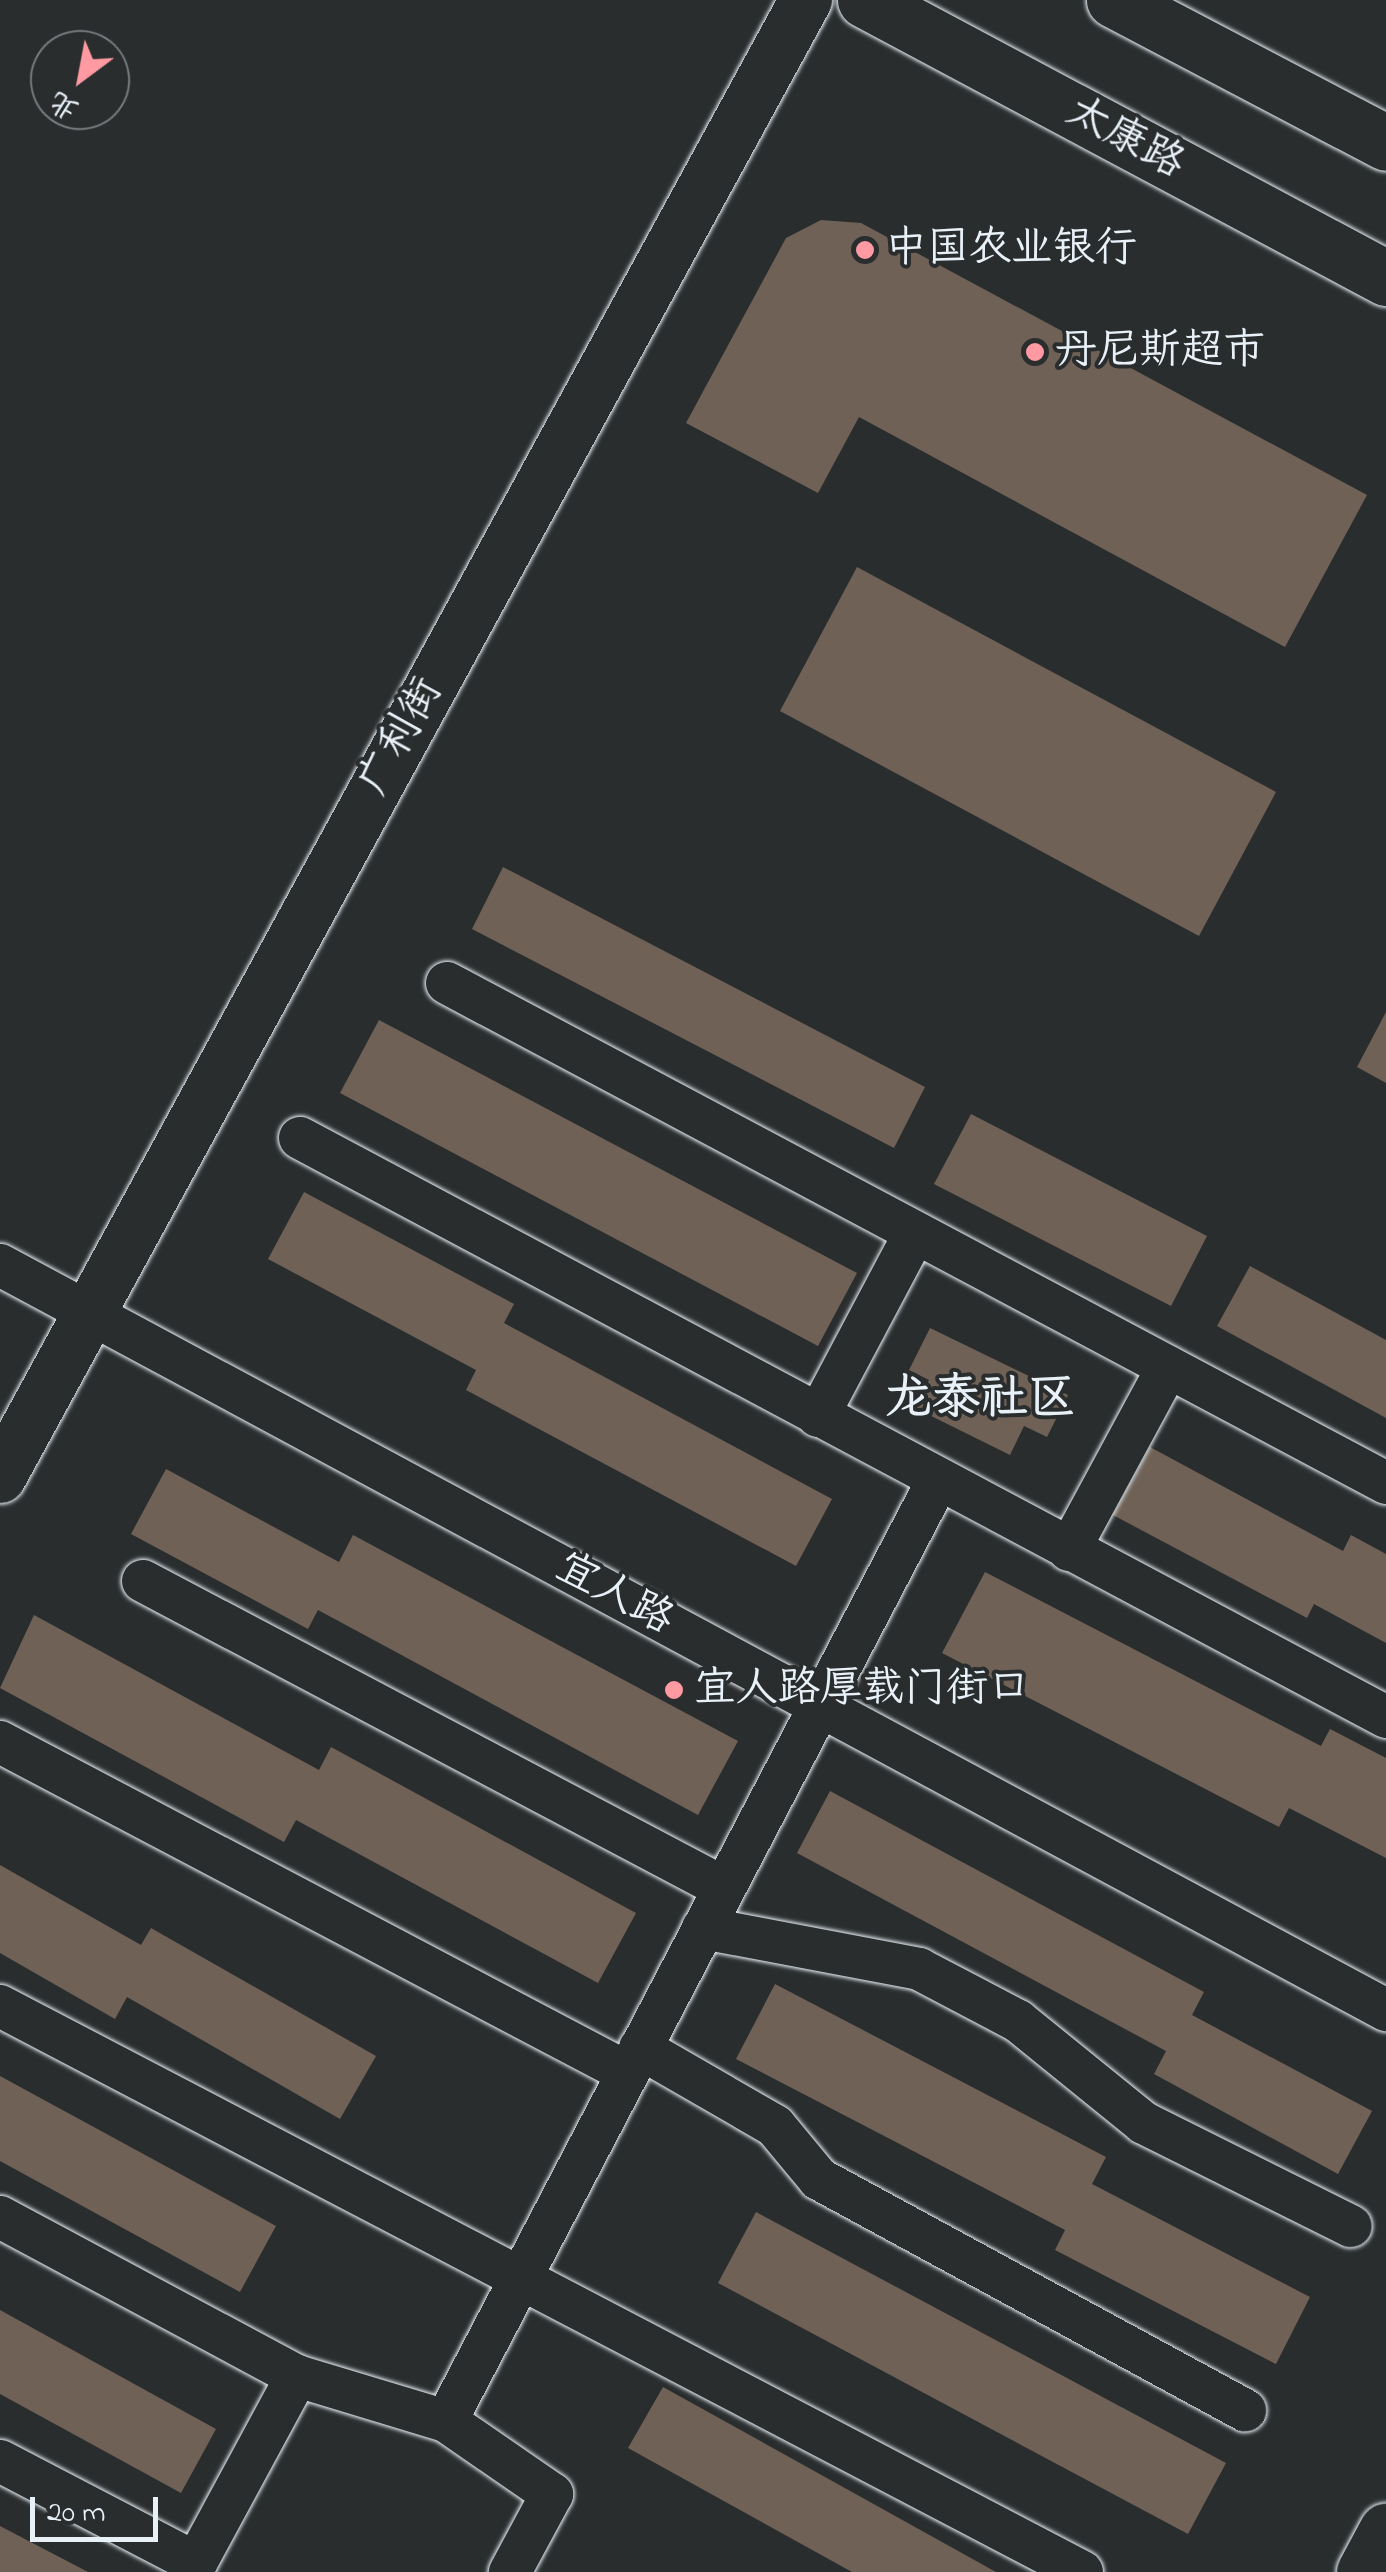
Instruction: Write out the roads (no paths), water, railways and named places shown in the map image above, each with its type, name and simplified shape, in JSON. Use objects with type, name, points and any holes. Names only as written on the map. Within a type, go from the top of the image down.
[{"type":"main road","name":"太康路","points":[[865,0],[1386,278]]},
{"type":"main road","points":[[1114,0],[1386,143]]},
{"type":"main road","points":[[1364,2572],[1386,2531]]},
{"type":"street","name":"广利街","points":[[0,1476],[52,1310],[764,0]]},
{"type":"street","name":"广利街","points":[[0,1398],[806,0]]},
{"type":"street","points":[[447,983],[1386,1484]]},
{"type":"street","points":[[300,1138],[1386,1717]]},
{"type":"street","points":[[818,1416],[915,1233]]},
{"type":"street","name":"宜人路","points":[[0,1265],[52,1310],[814,1716],[1386,2010]]},
{"type":"street","points":[[1070,1550],[1168,1367]]},
{"type":"street","points":[[446,2421],[938,1480]]},
{"type":"street","points":[[143,1580],[724,1888]]},
{"type":"street","name":"宜人路","points":[[814,1716],[1386,2035]]},
{"type":"street","points":[[0,1742],[634,2060],[775,2126],[819,2179],[1245,2410]]},
{"type":"street","points":[[703,1928],[919,1969],[1018,2021],[1144,2123],[1351,2226]]},
{"type":"street","points":[[0,2006],[1082,2572]]},
{"type":"street","points":[[0,2217],[296,2376],[446,2421],[552,2494],[510,2572]]},
{"type":"street","points":[[0,2461],[193,2567],[296,2376]]},
{"type":"place","name":"中国农业银行","points":[[865,250]]},
{"type":"place","name":"丹尼斯超市","points":[[1035,352]]},
{"type":"place","name":"宜人路厚载门街口","points":[[674,1690]]},
{"type":"district","name":"龙泰社区","points":[[980,1401]]}]
